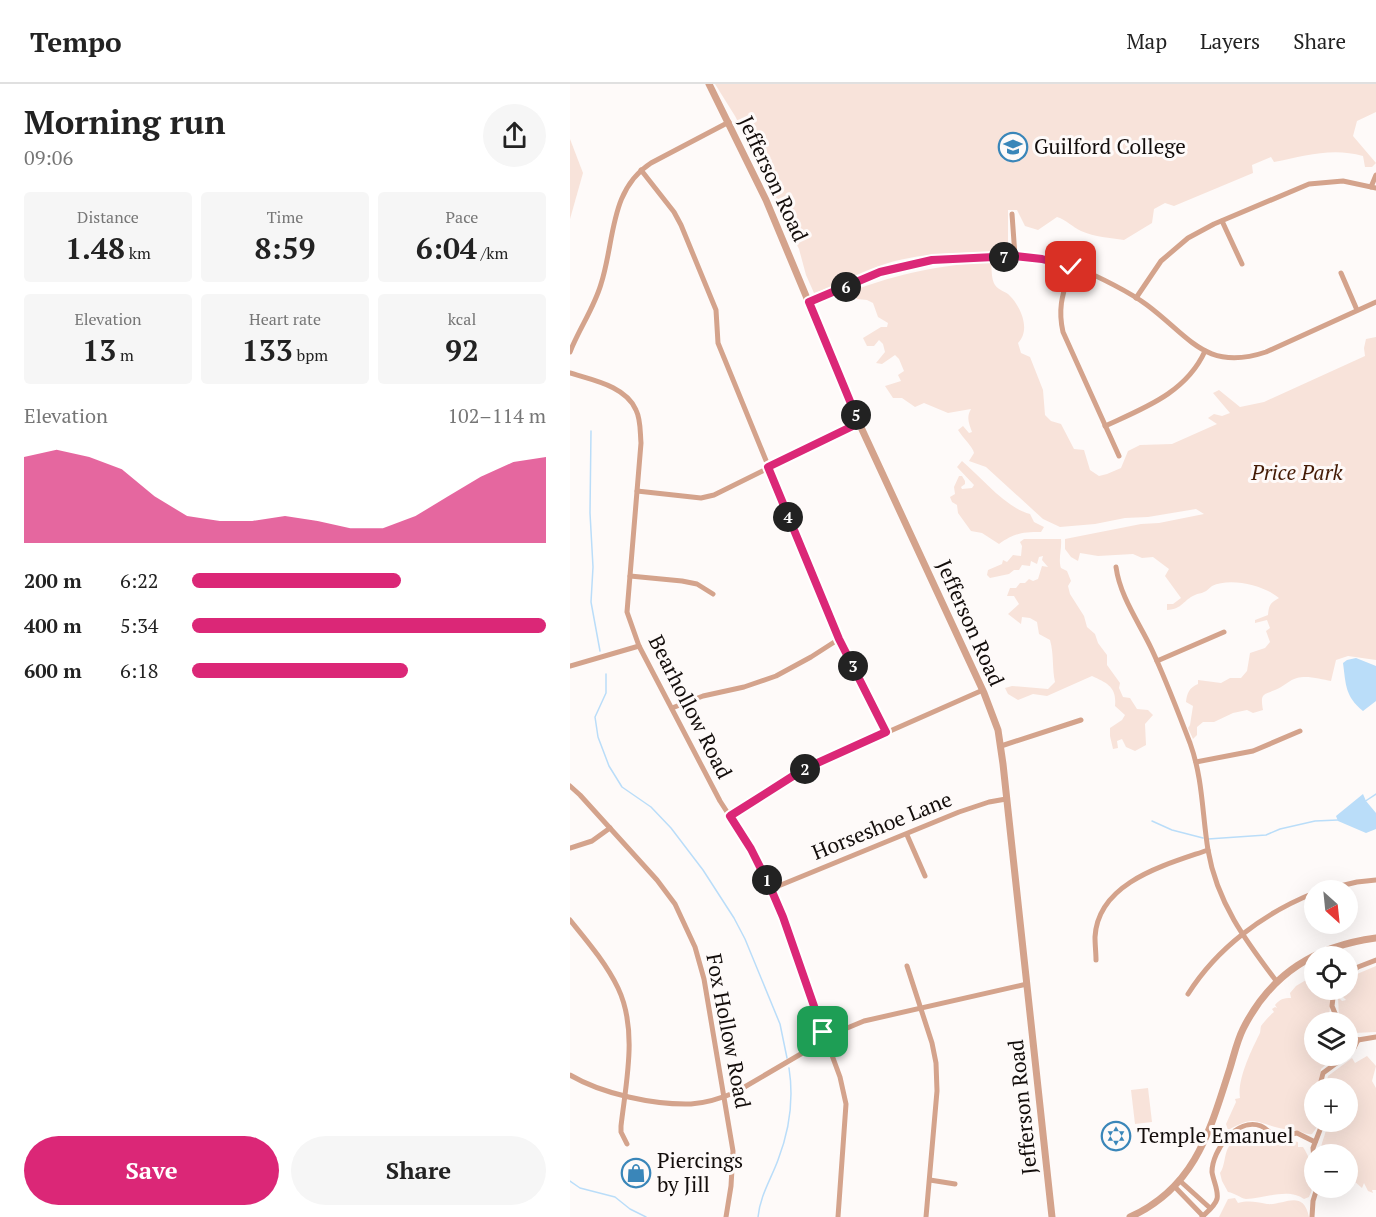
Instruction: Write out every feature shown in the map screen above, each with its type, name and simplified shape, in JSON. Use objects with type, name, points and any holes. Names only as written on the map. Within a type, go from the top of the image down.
[{"type":"street","name":"Jefferson Road","points":[[709,84],[766,200],[859,423],[983,690],[998,730],[1052,1217]]},
{"type":"street","points":[[570,352],[601,285],[619,204],[631,181],[641,170],[729,122]]},
{"type":"street","points":[[641,170],[674,212],[708,286],[716,310],[718,343],[839,639],[886,732]]},
{"type":"street","points":[[1136,297],[1154,270],[1188,238],[1309,184],[1343,181],[1374,188],[1376,175]]},
{"type":"street","points":[[1012,214],[1015,256]]},
{"type":"street","points":[[1222,221],[1242,264]]},
{"type":"street","points":[[809,302],[880,272],[932,260],[1015,256],[1042,259],[1080,269],[1136,297],[1205,351],[1232,359],[1251,357],[1376,302]]},
{"type":"street","points":[[1071,267],[1059,315],[1068,346],[1119,456]]},
{"type":"street","points":[[1341,273],[1357,310]]},
{"type":"street","points":[[1105,426],[1165,397],[1178,388],[1200,363],[1205,351]]},
{"type":"street","name":"Bearhollow Road","points":[[570,372],[607,385],[622,393],[636,408],[641,443],[627,612],[639,646],[771,889],[840,1077],[846,1104],[838,1217]]},
{"type":"street","points":[[637,491],[701,498],[714,495],[859,423]]},
{"type":"street","points":[[1116,567],[1120,586],[1157,661],[1196,762],[1203,795],[1208,850],[1221,894],[1242,935],[1277,982]]},
{"type":"street","points":[[630,576],[697,584],[713,594]]},
{"type":"street","points":[[1157,661],[1224,632]]},
{"type":"street","points":[[672,708],[703,696],[744,687],[776,676],[839,639]]},
{"type":"street","points":[[570,666],[639,646]]},
{"type":"street","points":[[730,816],[804,769],[983,690]]},
{"type":"street","points":[[1001,746],[1081,720]]},
{"type":"street","points":[[1196,762],[1253,752],[1300,731]]},
{"type":"street","name":"Fox Hollow Road","points":[[570,786],[610,828],[675,904],[695,947],[704,978],[733,1151],[726,1217]]},
{"type":"street","name":"Horseshoe Lane","points":[[771,889],[969,809],[1006,799]]},
{"type":"street","points":[[570,848],[592,841],[610,828]]},
{"type":"street","points":[[907,835],[925,876]]},
{"type":"street","points":[[1096,960],[1095,936],[1098,921],[1105,906],[1119,890],[1145,874],[1208,850]]},
{"type":"street","points":[[1358,882],[1376,880]]},
{"type":"street","points":[[1188,994],[1208,968],[1242,935],[1276,910],[1304,897]]},
{"type":"street","points":[[570,921],[595,951],[614,981],[623,1003],[628,1029],[628,1047],[621,1132],[627,1144]]},
{"type":"street","points":[[1130,1217],[1155,1202],[1177,1183],[1196,1158],[1207,1137],[1242,1031],[1256,1005],[1277,982],[1300,964],[1328,949],[1349,942],[1376,939]]},
{"type":"street","points":[[1358,967],[1376,960]]},
{"type":"street","points":[[907,966],[936,1063],[937,1092],[926,1217]]},
{"type":"street","points":[[570,1075],[591,1086],[624,1095],[680,1104],[694,1103],[724,1097],[751,1084],[826,1039],[864,1021],[1027,984]]},
{"type":"street","points":[[1358,1040],[1376,1037]]},
{"type":"street","points":[[1322,1078],[1323,1073],[1332,1066]]},
{"type":"street","points":[[1177,1183],[1202,1217],[1216,1202],[1218,1196],[1212,1172],[1216,1155],[1222,1144],[1237,1131],[1247,1126],[1257,1125],[1264,1127],[1276,1137],[1297,1134],[1315,1142],[1320,1132]]},
{"type":"street","points":[[930,1180],[955,1184]]},
{"type":"street","points":[[1177,1183],[1210,1208]]},
{"type":"street","points":[[1311,1217],[1314,1198]]},
{"type":"green space","name":"Guilford College","points":[[715,84],[1376,84],[1376,112],[1357,121],[1353,136],[1376,163],[1372,167],[1365,167],[1363,156],[1340,152],[1318,153],[1274,162],[1271,157],[1252,165],[1253,173],[1174,206],[1165,203],[1154,209],[1152,223],[1124,240],[1086,233],[1057,217],[1038,230],[1025,226],[1017,210],[1008,210],[1008,247],[1000,252],[939,254],[894,261],[814,293],[799,249],[764,180],[760,165],[735,116]]},
{"type":"green space","points":[[570,139],[583,173],[570,219]]},
{"type":"green space","name":"Price Park","points":[[991,262],[995,285],[1010,296],[1021,312],[1024,332],[1018,343],[1021,353],[1030,357],[1043,390],[1045,415],[1051,421],[1061,424],[1074,449],[1084,450],[1090,470],[1099,476],[1121,468],[1128,451],[1140,445],[1172,444],[1217,424],[1208,418],[1214,414],[1222,416],[1230,413],[1213,393],[1219,390],[1240,407],[1264,402],[1365,356],[1366,339],[1376,337],[1376,660],[1348,656],[1336,660],[1331,681],[1310,677],[1294,679],[1263,696],[1263,710],[1253,713],[1247,710],[1233,713],[1214,722],[1203,722],[1197,727],[1197,735],[1193,739],[1188,728],[1193,706],[1186,702],[1189,691],[1198,684],[1198,680],[1221,683],[1230,678],[1241,678],[1247,671],[1250,653],[1265,648],[1270,642],[1266,631],[1270,628],[1267,620],[1255,623],[1255,620],[1268,615],[1270,605],[1279,598],[1256,586],[1228,582],[1212,586],[1205,592],[1191,597],[1180,606],[1167,610],[1167,604],[1173,604],[1181,598],[1165,576],[1169,569],[1153,557],[1142,558],[1133,554],[1098,556],[1080,553],[1078,561],[1071,557],[1065,549],[1065,539],[1204,514],[1196,509],[1060,527],[1043,519],[986,467],[969,461],[974,453],[958,430],[963,426],[969,433],[972,432],[968,418],[971,409],[948,413],[924,403],[915,407],[902,398],[893,398],[885,386],[901,381],[898,375],[904,371],[899,359],[895,355],[882,364],[876,363],[885,352],[883,344],[879,340],[874,346],[867,346],[863,338],[881,327],[887,327],[888,323],[878,317],[873,303],[857,299],[852,291],[920,271]]},
{"type":"green space","points":[[962,461],[1003,499],[1030,514],[1034,522],[1044,527],[1041,532],[1019,534],[999,544],[982,533],[971,531],[950,497],[955,494],[954,487],[959,476],[962,476],[965,481],[962,489],[972,488],[974,485],[957,467]]},
{"type":"green space","points":[[1024,539],[1061,539],[1060,565],[1067,571],[1071,581],[1068,586],[1070,594],[1084,616],[1087,627],[1095,634],[1098,643],[1107,655],[1107,665],[1120,683],[1119,688],[1123,697],[1130,698],[1137,709],[1148,710],[1153,715],[1145,724],[1146,745],[1135,751],[1126,747],[1122,739],[1117,741],[1118,748],[1113,749],[1110,728],[1122,720],[1125,715],[1115,706],[1113,690],[1110,686],[1092,676],[1047,696],[1033,694],[1018,700],[1008,694],[1005,688],[1012,686],[1048,689],[1055,682],[1050,640],[1039,634],[1037,622],[1022,617],[1021,624],[1008,614],[1019,604],[1014,596],[1007,596],[1010,588],[1016,588],[1020,583],[1025,583],[1029,579],[1033,581],[1038,579],[1042,566],[1048,567],[1042,560],[1043,556],[1039,557],[1037,564],[1031,561],[1030,566],[1022,565],[1019,570],[1014,570],[1009,574],[990,578],[987,575],[988,570],[1002,564],[1003,560],[1007,562],[1013,555],[1021,556],[1020,542]]},
{"type":"green space","points":[[1376,966],[1376,1032],[1358,1033],[1358,1012],[1339,1012],[1338,1000],[1358,1000],[1358,974]]},
{"type":"green space","points":[[1304,981],[1304,1000],[1330,1000],[1329,1012],[1304,1012],[1304,1066],[1324,1066],[1321,1069],[1319,1078],[1304,1078],[1304,1132],[1314,1132],[1307,1134],[1254,1121],[1228,1130],[1226,1124],[1236,1102],[1235,1099],[1240,1098],[1243,1074],[1260,1034],[1261,1026],[1274,1012],[1272,1009],[1277,1008],[1275,1005],[1277,1003],[1282,999],[1291,998],[1290,993]]},
{"type":"green space","points":[[1367,1056],[1376,1066],[1372,1081],[1376,1088],[1376,1190],[1372,1190],[1373,1193],[1368,1191],[1364,1183],[1362,1188],[1358,1184],[1358,1144],[1322,1144],[1326,1132],[1358,1132],[1358,1078],[1328,1078],[1341,1066],[1358,1066],[1358,1061]]},
{"type":"green space","points":[[1148,1088],[1152,1122],[1135,1124],[1131,1090]]},
{"type":"green space","points":[[1260,1130],[1278,1143],[1285,1144],[1286,1140],[1298,1142],[1298,1147],[1303,1147],[1304,1198],[1306,1198],[1304,1199],[1291,1194],[1283,1194],[1246,1199],[1228,1192],[1220,1173],[1228,1148],[1248,1132]]},
{"type":"green space","points":[[1235,1198],[1238,1203],[1249,1201],[1273,1204],[1297,1201],[1306,1208],[1309,1217],[1219,1217],[1228,1199]]},
{"type":"water","points":[[1356,658],[1376,666],[1376,701],[1363,711],[1347,690],[1343,663]]},
{"type":"water","points":[[1363,794],[1376,813],[1376,829],[1366,833],[1338,821],[1336,816]]},
{"type":"waterway","points":[[591,431],[590,513],[593,567],[591,602],[600,651]]},
{"type":"waterway","points":[[606,674],[606,693],[595,717],[598,737],[609,766],[622,787],[651,807],[671,828],[703,870],[734,918],[780,1024],[787,1058]]},
{"type":"waterway","points":[[1364,802],[1376,794]]},
{"type":"waterway","points":[[1208,839],[1266,835],[1280,829],[1315,821],[1338,820]]},
{"type":"waterway","points":[[1152,821],[1172,830],[1203,838]]},
{"type":"waterway","points":[[758,1217],[761,1202],[788,1126],[791,1103],[789,1068]]},
{"type":"waterway","points":[[570,1181],[580,1188],[615,1197],[630,1209],[646,1217]]},
{"type":"place","name":"Guilford College","points":[[1013,147]]},
{"type":"place","name":"Temple Emanuel","points":[[1116,1136]]},
{"type":"place","name":"Piercings by Jill","points":[[636,1173]]},
{"type":"route","points":[[823,1032],[771,889],[751,849],[730,816],[804,769],[886,732],[839,639],[768,467],[859,423],[809,302],[880,272],[932,260],[1015,256],[1042,259],[1071,267]]}]
